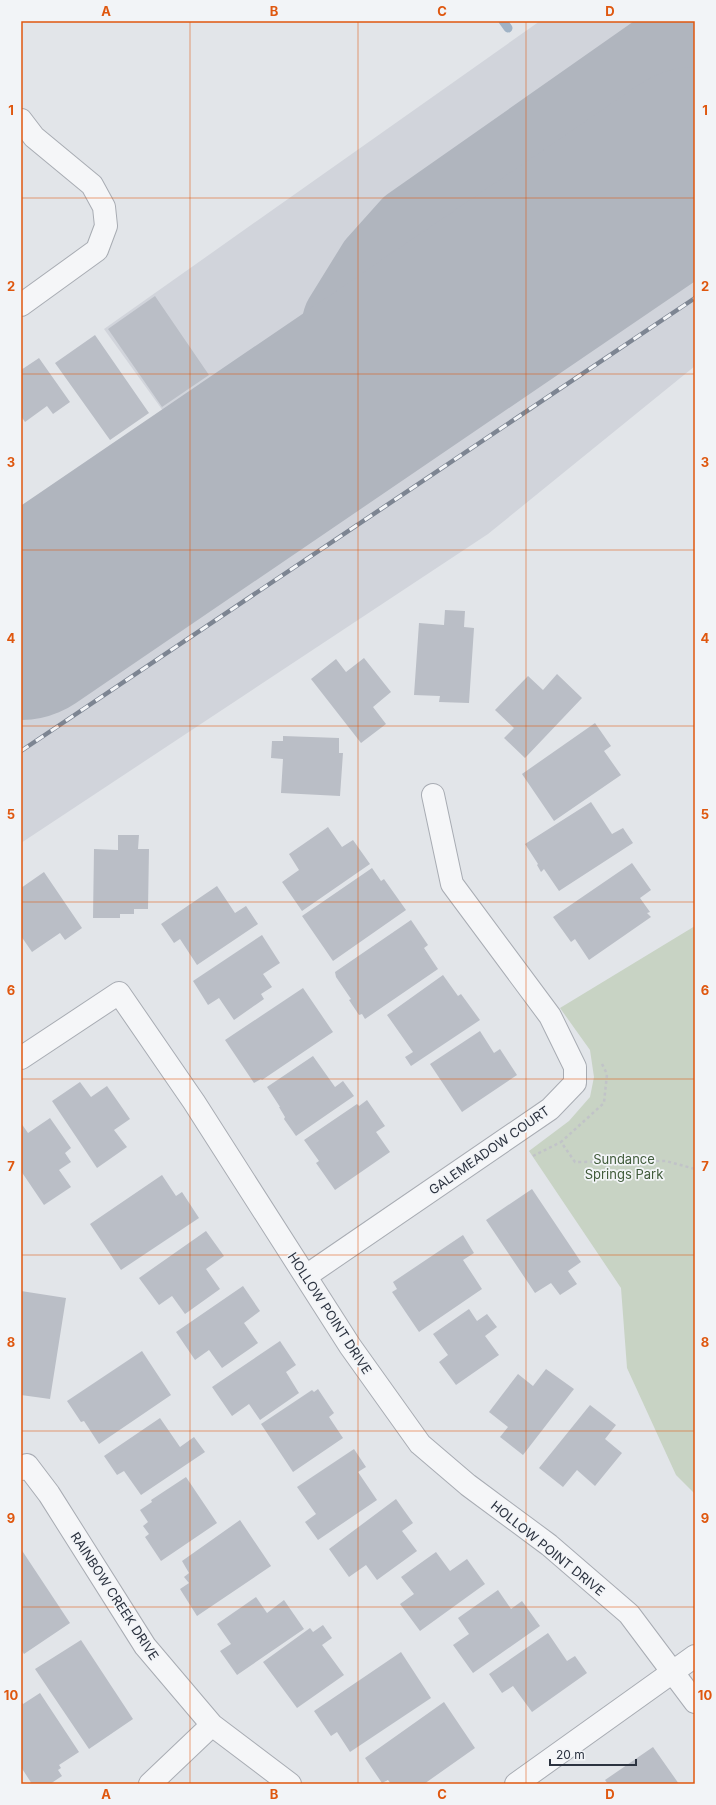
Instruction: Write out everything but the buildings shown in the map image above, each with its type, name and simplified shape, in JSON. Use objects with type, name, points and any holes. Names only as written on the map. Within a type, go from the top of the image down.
[{"type":"street","points":[[21,120],[34,137],[92,185],[104,207],[106,226],[97,250],[21,305]]},
{"type":"street","name":"GALEMEADOW COURT","points":[[306,1276],[550,1109],[575,1083],[575,1067],[550,1016],[452,884],[433,795]]},
{"type":"street","name":"HOLLOW POINT DRIVE","points":[[21,1058],[119,992],[194,1102],[350,1346],[420,1444],[468,1485],[549,1545],[629,1614],[695,1702]]},
{"type":"street","name":"RAINBOW CREEK DRIVE","points":[[21,1469],[27,1465],[49,1494],[145,1646],[212,1725],[290,1784]]},
{"type":"street","points":[[516,1784],[695,1656]]},
{"type":"street","points":[[150,1784],[212,1725]]},
{"type":"path","points":[[533,1156],[561,1142],[604,1103],[607,1074],[601,1062]]},
{"type":"path","points":[[561,1142],[575,1162],[666,1162],[695,1170]]},
{"type":"shaded area","points":[[540,21],[695,21],[695,366],[488,534],[21,843],[21,519],[166,415],[104,329]]},
{"type":"green space","name":"Sundance Springs Park","points":[[695,926],[695,1494],[676,1475],[627,1368],[621,1288],[529,1151],[569,1121],[590,1097],[594,1077],[590,1050],[560,1008]]},
{"type":"waterway","points":[[503,21],[508,28]]},
{"type":"taxiway","points":[[332,411],[329,366],[342,319],[376,264],[410,226],[695,26]]},
{"type":"runway","points":[[21,623],[695,164]]},
{"type":"railway","points":[[21,751],[695,298]]}]
